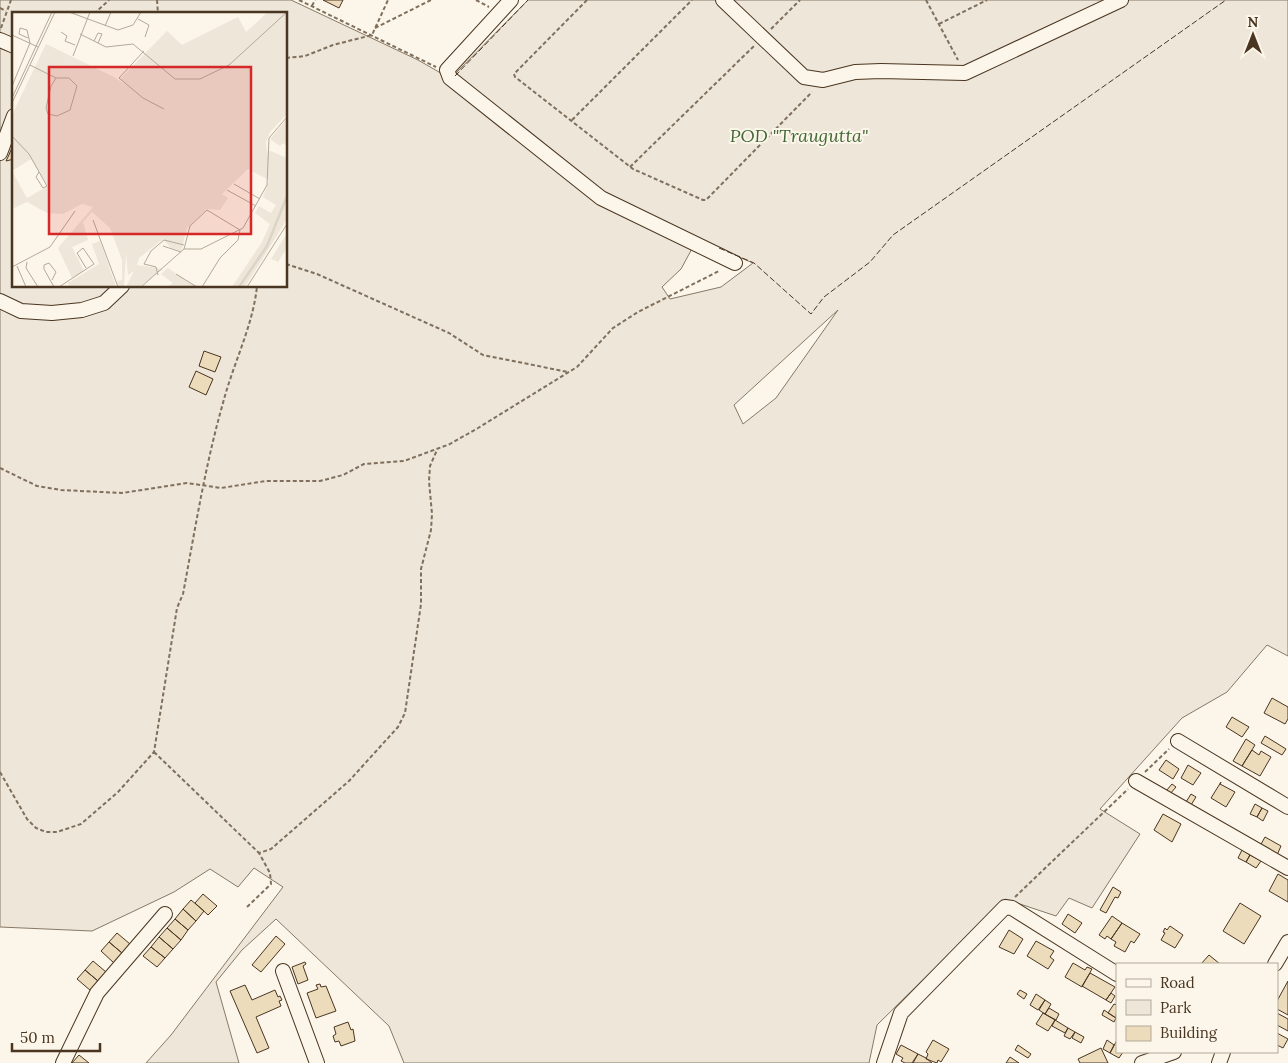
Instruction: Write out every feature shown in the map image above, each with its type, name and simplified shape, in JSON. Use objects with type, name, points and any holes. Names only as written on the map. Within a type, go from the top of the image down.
[{"type":"street","points":[[511,0],[446,70],[456,82],[601,198],[735,263]]},
{"type":"street","points":[[723,0],[804,77],[810,80],[825,79],[855,72],[965,73],[1121,0]]},
{"type":"street","points":[[0,40],[12,45]]},
{"type":"street","points":[[0,153],[12,121]]},
{"type":"street","points":[[0,301],[21,311],[52,313],[82,310],[104,303],[120,288]]},
{"type":"street","points":[[1178,741],[1288,807]]},
{"type":"street","points":[[1136,781],[1288,868]]},
{"type":"street","points":[[884,1063],[901,1013],[1005,907],[1012,908],[1116,973]]},
{"type":"street","points":[[63,1063],[97,993],[165,914]]},
{"type":"street","points":[[1276,963],[1288,942]]},
{"type":"street","points":[[283,971],[317,1063]]},
{"type":"street","points":[[1142,1063],[1171,1053]]},
{"type":"path","points":[[0,31],[11,0]]},
{"type":"path","points":[[96,12],[109,0]]},
{"type":"path","points":[[299,0],[438,68],[446,70]]},
{"type":"path","points":[[312,6],[315,0]]},
{"type":"path","points":[[288,58],[305,56],[333,45],[372,35],[388,0]]},
{"type":"path","points":[[375,29],[431,0]]},
{"type":"path","points":[[587,0],[514,74],[630,167],[706,200],[825,79]]},
{"type":"path","points":[[572,120],[692,0]]},
{"type":"path","points":[[630,167],[800,0]]},
{"type":"path","points":[[926,0],[965,73]]},
{"type":"path","points":[[939,24],[987,0]]},
{"type":"path","points":[[0,8],[6,11]]},
{"type":"path","points":[[0,468],[37,486],[61,490],[122,493],[187,483],[221,488],[266,481],[320,480],[343,475],[364,464],[404,461],[436,450],[478,428],[577,367],[613,328],[638,312],[735,263]]},
{"type":"path","points":[[288,265],[317,274],[449,334],[483,355],[568,372]]},
{"type":"path","points":[[0,772],[27,819],[36,828],[46,832],[57,832],[82,824],[118,792],[154,752],[177,608],[183,594],[210,451],[229,378],[255,307],[257,288]]},
{"type":"path","points":[[259,853],[272,849],[349,781],[398,727],[405,713],[421,604],[421,569],[431,530],[432,514],[429,481],[430,466],[436,450]]},
{"type":"path","points":[[1005,907],[1178,741]]},
{"type":"path","points":[[154,752],[259,853],[270,873],[271,884],[247,907]]},
{"type":"green space","name":"POD \"Traugutta\"","points":[[0,0],[291,0],[418,60],[439,72],[456,91],[454,75],[528,0],[1288,0],[1288,656],[1267,645],[1227,692],[1182,718],[1100,809],[1140,834],[1092,908],[1069,898],[1056,916],[1005,899],[877,1025],[869,1063],[404,1063],[389,1026],[276,919],[242,950],[216,982],[239,1063],[146,1063],[171,1035],[283,887],[254,868],[238,887],[210,869],[174,892],[92,931],[0,927]],"holes":[[[689,236],[753,263],[721,287],[670,299],[662,287],[681,269],[694,245]],[[838,310],[776,398],[743,424],[734,405]]]},
{"type":"building","points":[[323,0],[343,0],[339,8]]},
{"type":"building","points":[[12,148],[12,160],[6,161]]},
{"type":"building","points":[[204,351],[221,357],[215,372],[199,366]]},
{"type":"building","points":[[196,371],[213,379],[206,395],[189,387]]},
{"type":"building","points":[[1272,698],[1288,707],[1288,719],[1285,724],[1264,713]]},
{"type":"building","points":[[1232,717],[1249,727],[1242,737],[1226,727]]},
{"type":"building","points":[[1265,736],[1286,749],[1282,755],[1261,743]]},
{"type":"building","points":[[1246,739],[1255,745],[1242,766],[1233,761]]},
{"type":"building","points":[[1252,750],[1259,755],[1261,751],[1271,757],[1260,776],[1242,766]]},
{"type":"building","points":[[1166,760],[1179,769],[1173,779],[1159,770]]},
{"type":"building","points":[[1188,765],[1201,773],[1193,785],[1181,778]]},
{"type":"building","points":[[1221,782],[1220,784],[1235,792],[1226,807],[1211,798]]},
{"type":"building","points":[[1172,784],[1176,787],[1170,794],[1166,791]]},
{"type":"building","points":[[1191,794],[1196,797],[1191,805],[1186,802]]},
{"type":"building","points":[[1255,804],[1262,808],[1257,817],[1250,814]]},
{"type":"building","points":[[1262,808],[1268,811],[1263,821],[1257,817]]},
{"type":"building","points":[[1163,814],[1181,824],[1172,842],[1154,830]]},
{"type":"building","points":[[1265,837],[1281,846],[1277,855],[1260,846]]},
{"type":"building","points":[[1242,850],[1250,855],[1246,862],[1238,858]]},
{"type":"building","points":[[1250,855],[1261,861],[1256,868],[1246,862]]},
{"type":"building","points":[[1278,874],[1288,880],[1288,902],[1269,891]]},
{"type":"building","points":[[1113,887],[1121,892],[1118,898],[1115,897],[1106,913],[1100,910]]},
{"type":"building","points":[[203,894],[217,906],[208,915],[195,903]]},
{"type":"building","points":[[191,900],[204,911],[196,921],[183,909]]},
{"type":"building","points":[[1240,903],[1261,916],[1244,944],[1223,931]]},
{"type":"building","points":[[183,909],[196,921],[188,930],[175,919]]},
{"type":"building","points":[[1068,914],[1082,923],[1075,933],[1062,924]]},
{"type":"building","points":[[1112,916],[1122,923],[1111,939],[1107,936],[1105,939],[1099,935]]},
{"type":"building","points":[[175,919],[188,930],[181,940],[167,928]]},
{"type":"building","points":[[1122,923],[1140,934],[1134,943],[1131,941],[1125,952],[1114,946],[1116,942],[1111,939]]},
{"type":"building","points":[[1170,926],[1183,935],[1175,948],[1161,940],[1165,933],[1163,932],[1165,928],[1167,930]]},
{"type":"building","points":[[167,928],[181,940],[173,949],[159,937]]},
{"type":"building","points":[[1009,930],[1023,939],[1014,954],[999,947]]},
{"type":"building","points":[[117,933],[130,944],[122,953],[109,942]]},
{"type":"building","points":[[276,936],[285,944],[261,972],[252,965]]},
{"type":"building","points":[[159,937],[173,949],[165,958],[151,947]]},
{"type":"building","points":[[1036,941],[1054,951],[1050,957],[1054,960],[1048,969],[1027,956]]},
{"type":"building","points":[[109,942],[122,953],[114,963],[101,951]]},
{"type":"building","points":[[151,947],[165,958],[157,967],[143,956]]},
{"type":"building","points":[[1209,955],[1219,963],[1202,963]]},
{"type":"building","points":[[93,961],[106,972],[98,981],[85,970]]},
{"type":"building","points":[[305,962],[306,964],[303,966],[308,980],[298,984],[292,967]]},
{"type":"building","points":[[1073,963],[1085,970],[1087,967],[1092,969],[1082,987],[1065,977]]},
{"type":"building","points":[[85,970],[98,981],[91,991],[77,979]]},
{"type":"building","points":[[1090,973],[1115,987],[1106,1000],[1082,986]]},
{"type":"building","points":[[1288,981],[1288,1015],[1278,1010],[1278,999]]},
{"type":"building","points":[[320,984],[321,987],[326,986],[336,1011],[316,1018],[307,993],[318,989],[316,985]]},
{"type":"building","points":[[245,985],[252,1000],[275,990],[278,997],[280,996],[282,1000],[279,1001],[281,1006],[256,1017],[269,1048],[257,1053],[230,991]]},
{"type":"building","points":[[1020,990],[1027,994],[1024,999],[1017,994]]},
{"type":"building","points":[[1111,993],[1115,996],[1111,1003],[1106,1000]]},
{"type":"building","points":[[1036,994],[1045,1000],[1038,1010],[1030,1005]]},
{"type":"building","points":[[1045,1000],[1051,1004],[1045,1014],[1039,1010]]},
{"type":"building","points":[[1114,1004],[1116,1005],[1116,1018],[1108,1013]]},
{"type":"building","points":[[1049,1008],[1059,1014],[1056,1020],[1045,1014]]},
{"type":"building","points":[[1104,1010],[1116,1018],[1114,1022],[1102,1015]]},
{"type":"building","points":[[1043,1013],[1055,1020],[1048,1031],[1036,1024]]},
{"type":"building","points":[[1278,1014],[1288,1019],[1288,1031],[1278,1026]]},
{"type":"building","points":[[1055,1020],[1068,1028],[1065,1033],[1052,1026]]},
{"type":"building","points":[[348,1022],[351,1030],[353,1029],[355,1041],[341,1046],[339,1041],[335,1042],[333,1036],[336,1034],[334,1027]]},
{"type":"building","points":[[1068,1028],[1075,1032],[1070,1039],[1064,1036]]},
{"type":"building","points":[[1075,1032],[1084,1037],[1081,1043],[1072,1038]]},
{"type":"building","points":[[1278,1034],[1288,1039],[1283,1048],[1278,1046]]},
{"type":"building","points":[[933,1040],[949,1049],[941,1062],[938,1060],[937,1063],[926,1059],[928,1054],[926,1052]]},
{"type":"building","points":[[1107,1040],[1114,1045],[1110,1053],[1103,1049]]},
{"type":"building","points":[[1116,1042],[1116,1053],[1122,1053],[1119,1058],[1110,1053]]},
{"type":"building","points":[[901,1045],[918,1054],[912,1063],[901,1061],[903,1058],[896,1054]]},
{"type":"building","points":[[1018,1045],[1031,1054],[1028,1058],[1015,1050]]},
{"type":"building","points":[[1101,1048],[1108,1063],[1080,1063],[1078,1059]]},
{"type":"building","points":[[918,1054],[926,1058],[932,1063],[913,1063]]},
{"type":"building","points":[[79,1055],[89,1063],[72,1063]]},
{"type":"building","points":[[1010,1057],[1019,1063],[1006,1063]]},
{"type":"fence","points":[[455,76],[528,0]]},
{"type":"fence","points":[[719,248],[754,263],[811,314],[824,297],[870,262],[893,235],[1226,0]]}]
